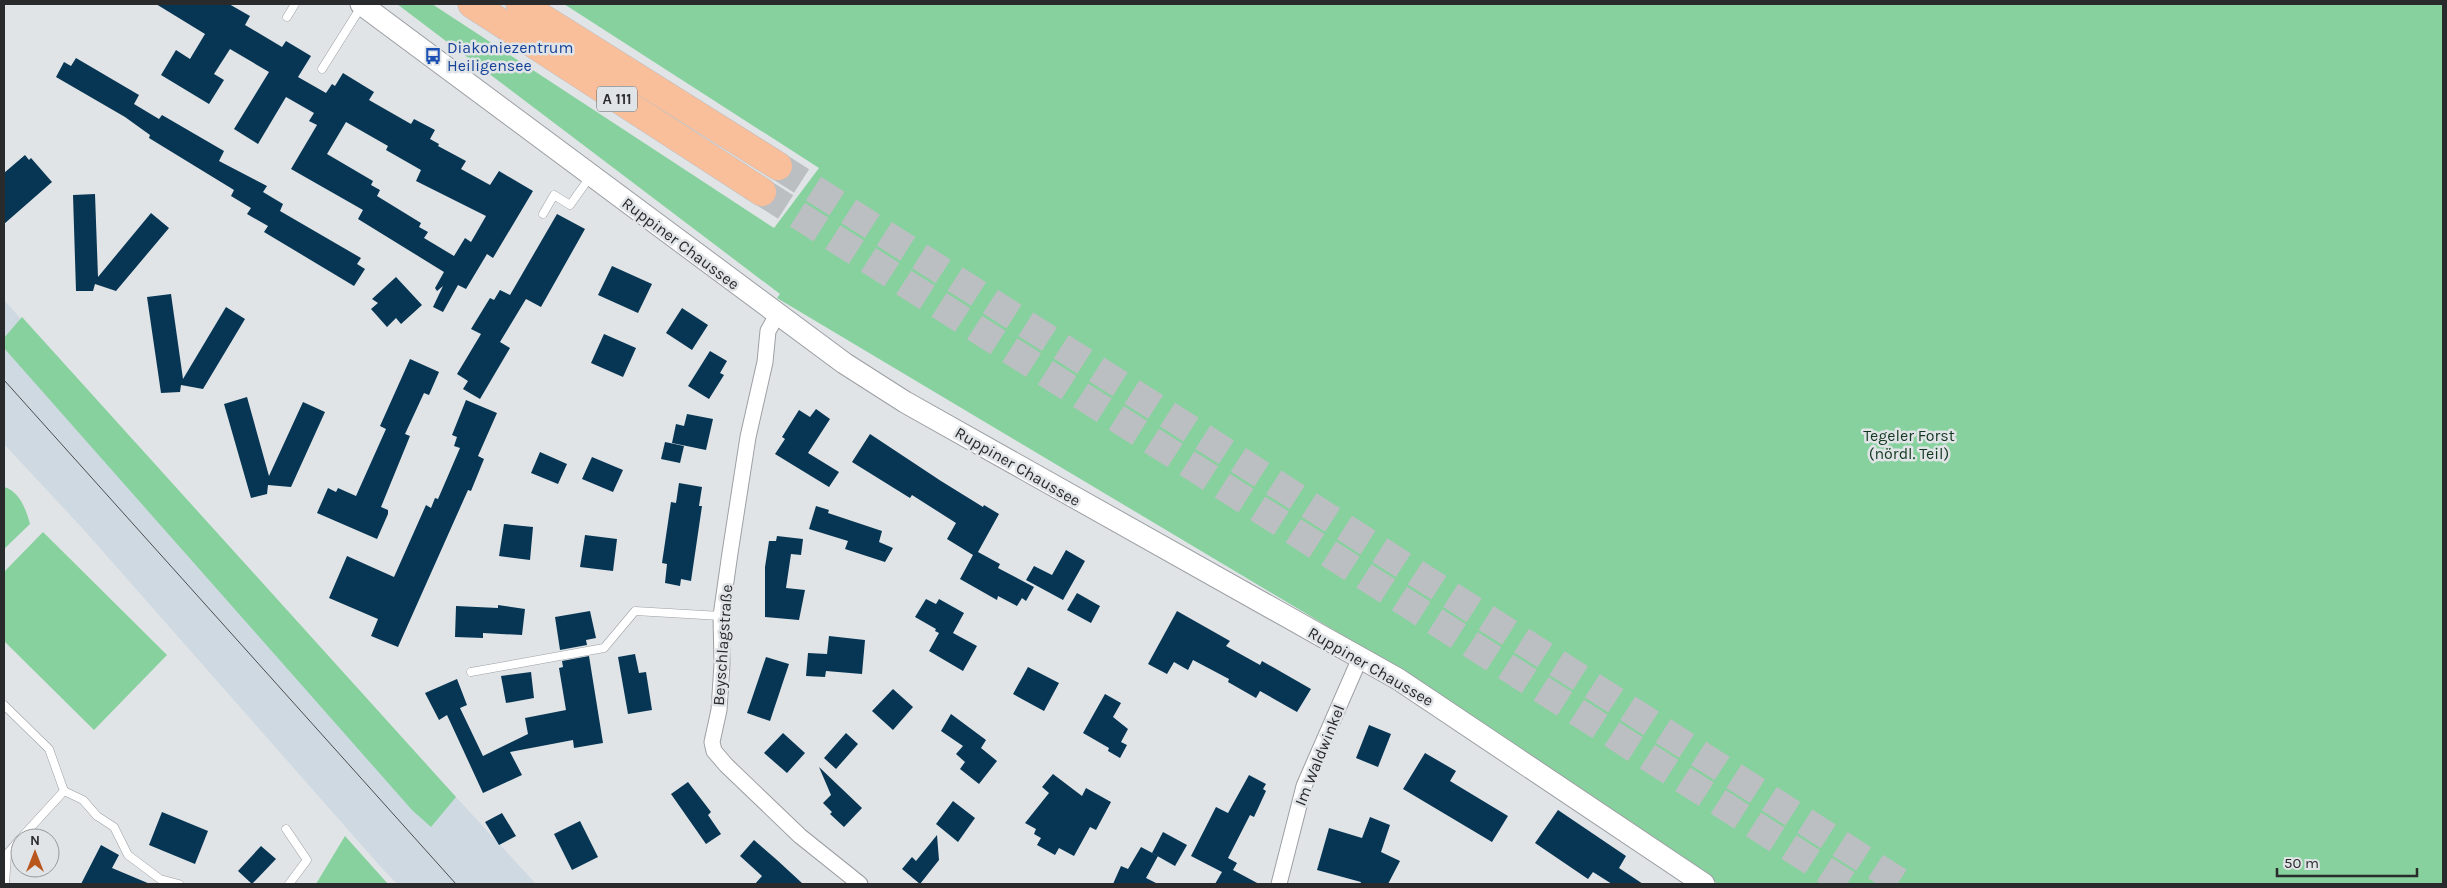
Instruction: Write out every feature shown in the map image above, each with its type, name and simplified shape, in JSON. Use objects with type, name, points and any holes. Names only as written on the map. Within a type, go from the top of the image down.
[{"type":"highway","name":"A 111","points":[[472,4],[762,192]]},
{"type":"highway","name":"A 111","points":[[520,4],[778,166]]},
{"type":"street","name":"Ruppiner Chaussee","points":[[362,4],[777,316],[844,363],[905,402],[1360,658],[1478,731],[1704,884]]},
{"type":"street","name":"Beyschlagstraße","points":[[777,316],[768,331],[765,362],[748,438],[721,616],[722,664],[719,710],[712,742],[714,751],[800,836],[860,884]]},
{"type":"street","name":"Im Waldwinkel","points":[[1279,884],[1304,786],[1360,658]]},
{"type":"lane","points":[[287,17],[295,4]]},
{"type":"lane","points":[[322,69],[362,4]]},
{"type":"lane","points":[[544,214],[554,195],[570,205],[591,175]]},
{"type":"lane","points":[[471,672],[604,648],[635,611],[721,616]]},
{"type":"lane","points":[[4,705],[49,749],[64,791],[83,800],[97,816],[114,827],[128,855],[160,879],[179,884]]},
{"type":"lane","points":[[31,828],[64,791]]},
{"type":"lane","points":[[286,829],[308,860],[289,884]]},
{"type":"lane","points":[[5,884],[7,854],[10,851]]},
{"type":"shaded area","points":[[4,300],[168,484],[536,884],[397,884],[380,866],[84,530],[4,444]]},
{"type":"green space","name":"Tegeler Forst (nördl. Teil)","points":[[397,4],[432,4],[774,228],[819,168],[564,4],[2443,4],[2443,884],[1718,884],[1421,682],[777,298],[780,294]]},
{"type":"green space","points":[[22,317],[456,797],[431,827],[412,810],[4,348],[4,338]]},
{"type":"green space","points":[[4,487],[14,492],[18,497],[30,524],[4,549]]},
{"type":"green space","points":[[43,532],[167,655],[94,730],[4,641],[4,572]]},
{"type":"green space","points":[[345,836],[388,884],[316,884]]},
{"type":"building","points":[[156,4],[229,4],[250,16],[245,25],[282,47],[286,41],[311,56],[298,77],[326,93],[332,84],[335,86],[343,73],[374,92],[369,100],[411,124],[414,119],[435,130],[430,139],[439,144],[438,146],[466,161],[461,169],[490,185],[499,171],[533,191],[493,258],[487,254],[466,289],[458,285],[443,312],[433,307],[443,286],[437,291],[435,288],[444,272],[358,219],[363,210],[291,169],[317,125],[309,121],[314,113],[286,97],[258,144],[234,129],[269,72],[230,49],[214,74],[224,80],[209,104],[161,75],[176,50],[190,59],[205,34]],"holes":[[[346,122],[388,146],[386,150],[421,170],[416,181],[486,216],[471,242],[465,238],[454,256],[424,238],[428,232],[419,227],[421,223],[377,196],[380,190],[371,185],[373,181],[327,154]]]},
{"type":"building","points":[[76,58],[139,95],[134,104],[159,119],[162,115],[224,151],[219,161],[267,186],[263,192],[283,204],[280,211],[361,258],[357,264],[365,269],[354,286],[264,232],[268,226],[247,214],[251,208],[231,196],[234,190],[149,138],[150,135],[125,117],[56,77],[64,62],[71,66]]},
{"type":"building","points":[[25,155],[29,160],[31,158],[52,182],[4,224],[4,173]]},
{"type":"building","points":[[95,194],[98,277],[151,213],[169,228],[116,291],[95,284],[93,291],[76,291],[73,195]]},
{"type":"building","points":[[557,214],[585,229],[541,307],[526,299],[500,342],[510,348],[480,399],[463,389],[468,381],[457,374],[481,334],[471,329],[490,298],[494,300],[500,290],[510,295]]},
{"type":"building","points":[[612,266],[652,284],[638,313],[598,295]]},
{"type":"building","points":[[396,277],[422,305],[401,324],[396,318],[387,327],[371,309],[378,303],[372,299]]},
{"type":"building","points":[[171,294],[183,379],[226,307],[245,319],[203,389],[181,385],[180,392],[161,393],[147,297]]},
{"type":"building","points":[[682,308],[708,325],[692,350],[666,333]]},
{"type":"building","points":[[604,334],[636,348],[623,377],[591,363]]},
{"type":"building","points":[[710,351],[727,361],[720,373],[724,375],[709,399],[688,386]]},
{"type":"building","points":[[410,359],[439,372],[429,395],[424,393],[405,434],[410,436],[381,507],[388,510],[388,514],[377,539],[317,513],[328,488],[336,492],[338,488],[356,496],[386,429],[380,426]]},
{"type":"building","points":[[247,397],[269,476],[303,402],[325,412],[291,487],[268,485],[267,494],[251,498],[224,404]]},
{"type":"building","points":[[466,400],[497,413],[478,456],[484,459],[471,491],[468,490],[398,647],[371,636],[378,619],[329,598],[347,556],[394,577],[426,505],[431,508],[435,498],[438,499],[460,448],[454,446],[457,437],[452,435]]},
{"type":"building","points":[[816,409],[830,419],[808,453],[839,472],[829,487],[775,454],[785,439],[782,437],[799,410],[810,417]]},
{"type":"building","points":[[687,414],[713,419],[706,450],[672,443],[676,424],[684,426]]},
{"type":"building","points":[[870,434],[941,481],[983,507],[984,505],[999,514],[978,552],[1000,564],[998,568],[1034,587],[1026,601],[1022,598],[1017,606],[998,596],[997,600],[960,579],[973,555],[947,539],[956,523],[912,495],[910,498],[852,462]]},
{"type":"building","points":[[665,442],[684,446],[680,463],[661,459]]},
{"type":"building","points":[[540,452],[567,464],[558,484],[531,473]]},
{"type":"building","points":[[592,457],[623,470],[613,492],[582,479]]},
{"type":"building","points":[[679,483],[702,487],[699,506],[702,506],[691,581],[681,579],[680,586],[665,583],[667,564],[662,563],[671,502],[676,503]]},
{"type":"building","points":[[816,506],[829,510],[828,513],[882,531],[879,542],[893,548],[885,562],[845,549],[848,541],[809,529]]},
{"type":"building","points":[[504,524],[533,527],[530,560],[499,556]]},
{"type":"building","points":[[585,535],[617,539],[613,571],[580,567]]},
{"type":"building","points":[[777,536],[803,539],[801,555],[791,554],[786,588],[805,590],[799,620],[765,617],[765,567],[769,541],[776,541]]},
{"type":"building","points":[[1066,550],[1085,561],[1063,600],[1026,580],[1034,566],[1052,575]]},
{"type":"building","points":[[1077,593],[1100,606],[1091,623],[1067,610]]},
{"type":"building","points":[[926,599],[936,604],[939,599],[964,613],[953,633],[977,646],[963,671],[929,651],[939,633],[935,631],[936,629],[915,617]]},
{"type":"building","points":[[498,605],[525,609],[522,635],[483,633],[483,638],[455,637],[456,606],[498,608]]},
{"type":"building","points":[[590,611],[596,638],[586,640],[587,645],[560,650],[555,617]]},
{"type":"building","points":[[1177,611],[1230,641],[1226,646],[1260,665],[1262,661],[1311,689],[1297,712],[1260,691],[1256,698],[1228,682],[1229,679],[1193,660],[1188,670],[1174,662],[1167,674],[1148,664]]},
{"type":"building","points":[[829,636],[865,640],[862,674],[826,671],[825,677],[806,676],[808,653],[827,654]]},
{"type":"building","points":[[635,654],[639,673],[646,672],[652,710],[628,714],[618,657]]},
{"type":"building","points":[[589,656],[603,743],[574,748],[573,740],[510,752],[522,775],[483,793],[447,715],[439,720],[425,693],[457,679],[467,705],[460,708],[483,756],[528,734],[525,718],[566,710],[559,668],[563,667],[562,661]]},
{"type":"building","points":[[766,657],[789,664],[770,721],[747,713]]},
{"type":"building","points":[[1028,667],[1059,683],[1044,711],[1013,694]]},
{"type":"building","points":[[531,672],[534,698],[506,703],[501,676]]},
{"type":"building","points":[[893,689],[913,707],[893,730],[872,711]]},
{"type":"building","points":[[1105,694],[1121,703],[1113,717],[1128,729],[1121,742],[1127,745],[1120,758],[1108,751],[1109,748],[1083,733]]},
{"type":"building","points":[[951,714],[986,740],[981,748],[997,761],[979,784],[960,769],[965,762],[956,754],[963,746],[941,731]]},
{"type":"building","points":[[1369,725],[1391,734],[1378,767],[1356,758]]},
{"type":"building","points":[[783,733],[805,753],[787,773],[764,753]]},
{"type":"building","points":[[846,733],[858,744],[836,769],[824,758]]},
{"type":"building","points":[[1425,753],[1456,771],[1450,781],[1508,816],[1492,842],[1403,789]]},
{"type":"building","points":[[819,767],[862,808],[844,827],[830,814],[832,812],[823,803],[831,795]]},
{"type":"building","points":[[1053,774],[1082,796],[1086,788],[1111,802],[1096,830],[1090,827],[1074,856],[1059,848],[1055,855],[1037,845],[1041,838],[1034,834],[1036,829],[1025,823],[1049,793],[1042,787]]},
{"type":"building","points":[[1249,775],[1266,784],[1263,789],[1266,791],[1254,817],[1250,815],[1228,858],[1237,863],[1233,870],[1259,884],[1215,884],[1222,872],[1191,856],[1216,807],[1228,813]]},
{"type":"building","points":[[688,782],[711,812],[708,815],[721,834],[706,844],[671,794]]},
{"type":"building","points":[[953,801],[975,818],[958,842],[936,824]]},
{"type":"building","points":[[1558,810],[1626,856],[1619,868],[1643,884],[1612,884],[1593,872],[1588,879],[1535,843]]},
{"type":"building","points":[[162,812],[208,831],[195,864],[149,845]]},
{"type":"building","points":[[502,813],[516,836],[499,845],[485,822]]},
{"type":"building","points":[[1370,817],[1390,825],[1381,852],[1400,861],[1388,884],[1360,884],[1361,882],[1317,870],[1329,828],[1362,838]]},
{"type":"building","points":[[580,821],[598,857],[572,870],[554,834]]},
{"type":"building","points":[[1163,832],[1187,845],[1175,866],[1152,853]]},
{"type":"building","points":[[937,835],[939,860],[920,884],[902,869],[912,857],[916,861]]},
{"type":"building","points":[[754,840],[803,884],[755,884],[762,876],[740,856]]},
{"type":"building","points":[[101,845],[119,855],[112,868],[150,884],[81,884]]},
{"type":"building","points":[[261,846],[276,859],[252,884],[238,871]]},
{"type":"building","points":[[1141,847],[1158,856],[1146,878],[1158,884],[1113,884],[1121,866],[1128,869]]},
{"type":"tunnel","points":[[778,166],[1903,884]]},
{"type":"tunnel","points":[[762,192],[1847,884]]},
{"type":"tram line","points":[[4,380],[456,884]]},
{"type":"place","name":"Diakoniezentrum Heiligensee","points":[[433,56]]}]
